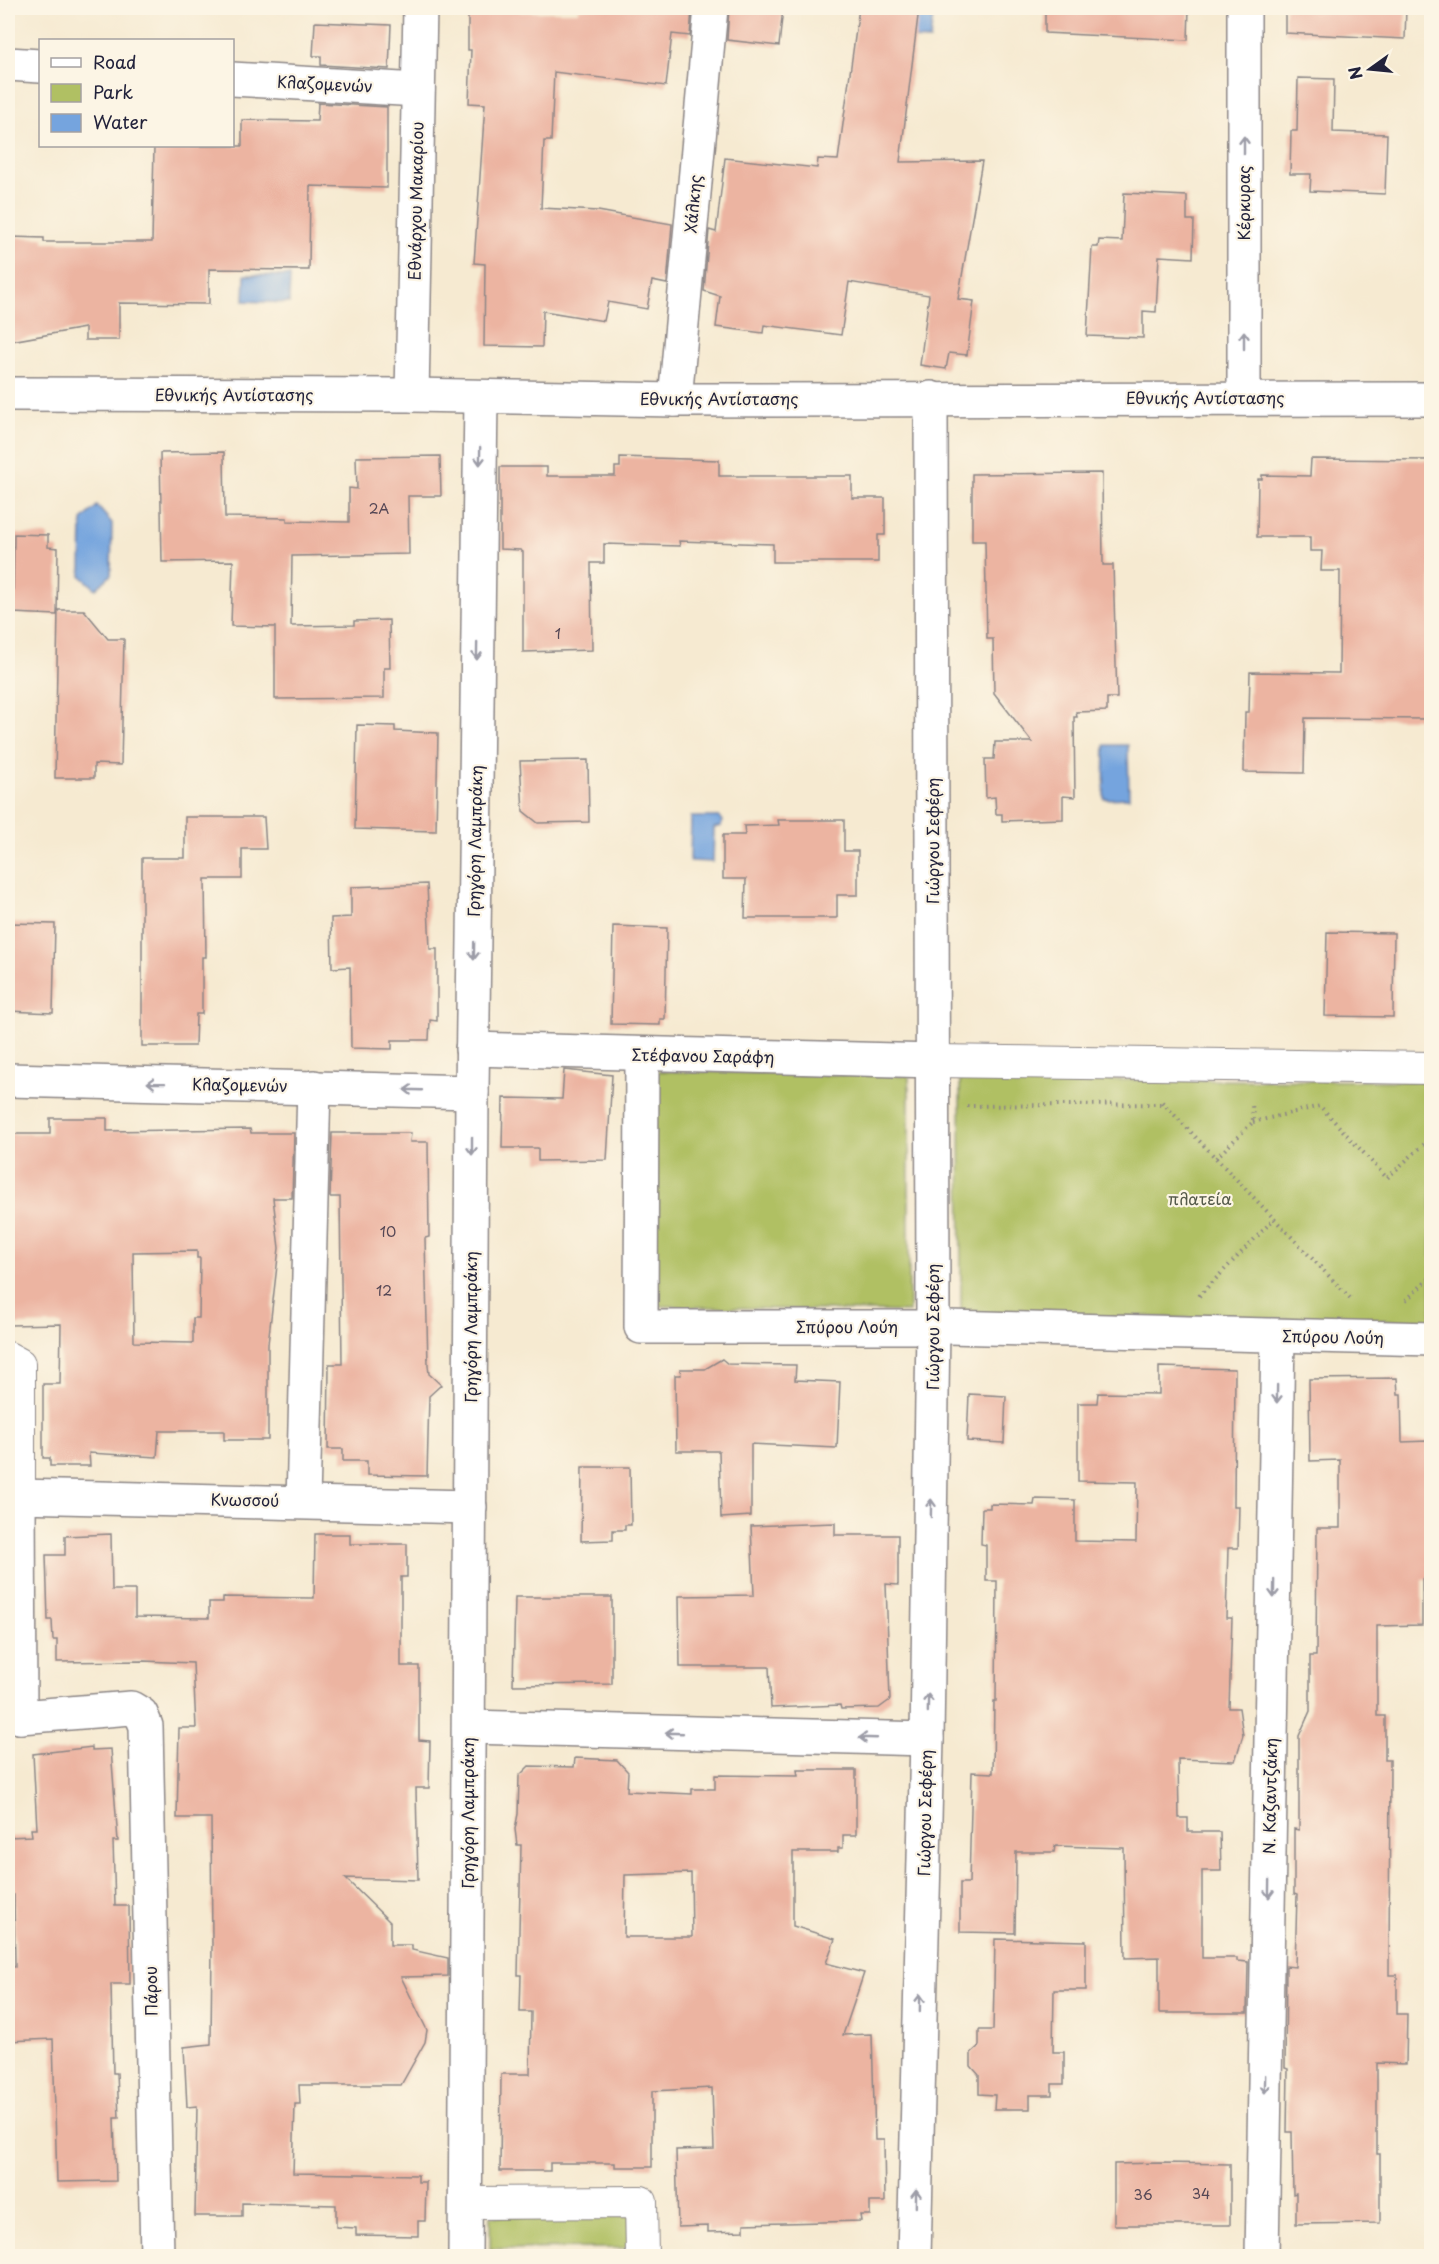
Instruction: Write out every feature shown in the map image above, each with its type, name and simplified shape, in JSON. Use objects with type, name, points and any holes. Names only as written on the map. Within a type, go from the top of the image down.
[{"type":"street","name":"Εθνάρχου Μακαρίου","points":[[412,395],[420,8]]},
{"type":"street","name":"Χάλκης","points":[[675,400],[711,8]]},
{"type":"street","name":"Κέρκυρας","points":[[1244,399],[1245,8]]},
{"type":"street","points":[[8,64],[39,66]]},
{"type":"street","name":"Κλαζομενών","points":[[234,79],[418,90]]},
{"type":"street","name":"Εθνικής Αντίστασης","points":[[8,394],[412,395],[675,400],[1431,399]]},
{"type":"street","name":"Γρηγόρη Λαμπράκη","points":[[465,2256],[472,1049],[481,398]]},
{"type":"street","name":"Γιώργου Σεφέρη","points":[[914,2256],[927,1739],[933,1327],[931,398]]},
{"type":"street","name":"Στέφανου Σαράφη","points":[[472,1049],[934,1061]]},
{"type":"street","name":"Σπύρου Λούη","points":[[642,1055],[641,1327],[933,1327],[1431,1339]]},
{"type":"street","points":[[934,1061],[1431,1068]]},
{"type":"street","name":"Κλαζομενών","points":[[8,1080],[472,1092]]},
{"type":"street","points":[[303,1502],[314,1087]]},
{"type":"street","name":"Ν. Καζαντζάκη","points":[[1262,2256],[1278,1336]]},
{"type":"street","points":[[8,1358],[19,1364],[15,1512],[14,1723]]},
{"type":"street","name":"Κνωσσού","points":[[15,1512],[303,1502],[470,1507]]},
{"type":"street","name":"Πάρου","points":[[14,1723],[130,1708],[141,1714],[146,1726],[157,2256]]},
{"type":"street","points":[[468,1727],[927,1739]]},
{"type":"street","points":[[466,2203],[641,2202],[642,2256]]},
{"type":"path","points":[[1127,1064],[1389,1338]]},
{"type":"path","points":[[1250,1065],[1253,1122]]},
{"type":"path","points":[[934,1106],[1164,1104]]},
{"type":"path","points":[[1216,1158],[1253,1122],[1320,1106],[1387,1179],[1431,1137]]},
{"type":"path","points":[[1162,1333],[1274,1219]]},
{"type":"green space","points":[[652,1071],[909,1076],[909,1312],[655,1306]]},
{"type":"green space","name":"πλατεία","points":[[960,1079],[1431,1081],[1431,1321],[961,1315]]},
{"type":"green space","points":[[631,2215],[631,2248],[490,2249],[490,2216]]},
{"type":"water","points":[[914,8],[934,8],[930,40],[911,39]]},
{"type":"water","points":[[245,275],[290,276],[289,303],[244,301]]},
{"type":"water","points":[[97,506],[112,523],[111,575],[96,589],[81,576],[82,520]]},
{"type":"water","points":[[1105,745],[1128,745],[1129,798],[1104,799]]},
{"type":"water","points":[[691,817],[720,817],[723,821],[721,826],[714,828],[713,862],[690,861]]},
{"type":"building","points":[[468,8],[520,8],[519,12],[578,12],[579,8],[692,8],[690,36],[672,34],[666,86],[554,72],[551,141],[544,141],[541,208],[598,211],[672,224],[667,284],[652,281],[647,309],[608,302],[604,321],[543,311],[542,347],[484,346],[485,264],[474,263],[485,104],[469,103],[471,50],[468,50]]},
{"type":"building","points":[[729,8],[783,8],[779,46],[727,40]]},
{"type":"building","points":[[859,8],[919,8],[900,162],[982,161],[958,299],[974,301],[967,355],[949,353],[946,369],[920,365],[929,295],[849,282],[841,335],[764,325],[763,333],[716,327],[720,296],[704,291],[709,230],[716,232],[725,158],[817,168],[818,159],[838,160]]},
{"type":"building","points":[[1045,8],[1189,8],[1188,40],[1045,33]]},
{"type":"building","points":[[1285,8],[1406,8],[1405,39],[1285,33]]},
{"type":"building","points":[[315,22],[391,25],[389,69],[321,65],[321,56],[313,56]]},
{"type":"building","points":[[1298,78],[1334,79],[1333,132],[1387,134],[1385,194],[1310,191],[1311,174],[1290,174],[1291,131],[1297,131]]},
{"type":"building","points":[[318,103],[387,107],[387,188],[310,186],[309,270],[209,269],[209,304],[119,303],[119,340],[85,340],[85,328],[11,341],[10,327],[8,327],[8,249],[10,249],[11,237],[44,238],[44,242],[152,242],[154,147],[242,146],[242,120],[317,121]]},
{"type":"building","points":[[1124,193],[1187,196],[1187,220],[1194,220],[1193,258],[1159,256],[1156,312],[1143,311],[1143,338],[1087,336],[1092,247],[1098,247],[1099,240],[1122,241]]},
{"type":"building","points":[[224,452],[225,517],[287,518],[287,521],[349,522],[349,488],[357,489],[356,457],[440,456],[441,496],[408,496],[409,554],[292,556],[291,626],[354,625],[354,621],[389,620],[390,668],[384,668],[384,698],[275,699],[275,627],[231,626],[233,561],[162,562],[160,453]]},
{"type":"building","points":[[620,457],[719,460],[719,476],[852,476],[852,498],[885,498],[885,535],[878,535],[878,562],[773,562],[773,544],[679,541],[680,546],[604,544],[604,563],[591,563],[592,650],[523,652],[523,552],[500,549],[500,467],[547,467],[547,476],[615,476],[615,467],[620,467]]},
{"type":"building","points":[[1311,459],[1431,460],[1431,719],[1305,718],[1304,773],[1244,772],[1245,712],[1249,712],[1250,672],[1339,673],[1340,571],[1321,571],[1322,551],[1310,551],[1310,537],[1257,537],[1258,479],[1262,479],[1262,475],[1310,476]]},
{"type":"building","points":[[1102,473],[1103,565],[1113,565],[1117,698],[1107,698],[1107,711],[1076,712],[1077,717],[1074,717],[1075,797],[1063,796],[1063,819],[1002,821],[1002,814],[996,814],[995,797],[986,798],[985,759],[994,759],[995,742],[1032,742],[994,693],[993,639],[987,639],[985,541],[972,541],[972,474]]},
{"type":"building","points":[[14,534],[48,535],[48,547],[58,548],[57,615],[13,613]]},
{"type":"building","points":[[58,610],[84,610],[108,639],[124,639],[121,765],[94,764],[94,778],[55,778]]},
{"type":"building","points":[[357,725],[395,726],[395,731],[438,733],[436,831],[355,829]]},
{"type":"building","points":[[588,760],[589,822],[538,823],[523,811],[520,761]]},
{"type":"building","points":[[185,817],[264,817],[266,849],[242,849],[242,879],[205,879],[206,957],[202,957],[202,1014],[196,1014],[195,1046],[142,1046],[142,858],[185,858]]},
{"type":"building","points":[[778,820],[844,820],[844,851],[858,851],[858,895],[837,895],[837,918],[745,918],[746,879],[723,879],[723,835],[745,835],[744,826],[779,825]]},
{"type":"building","points":[[427,884],[430,949],[437,949],[437,1021],[430,1020],[429,1040],[392,1040],[392,1049],[351,1048],[350,967],[332,968],[331,918],[351,917],[351,887]]},
{"type":"building","points":[[8,923],[55,924],[53,1013],[8,1011]]},
{"type":"building","points":[[613,926],[667,928],[665,1019],[660,1019],[660,1025],[611,1024]]},
{"type":"building","points":[[1327,932],[1394,933],[1393,1017],[1325,1016]]},
{"type":"building","points":[[564,1070],[612,1075],[607,1160],[538,1161],[538,1148],[502,1148],[503,1098],[562,1099]]},
{"type":"building","points":[[50,1118],[107,1118],[107,1131],[250,1129],[251,1133],[294,1133],[292,1198],[273,1198],[279,1248],[268,1344],[268,1440],[224,1440],[224,1431],[159,1431],[157,1457],[89,1453],[90,1466],[50,1466],[50,1458],[43,1458],[43,1384],[60,1384],[61,1324],[8,1325],[8,1134],[50,1134]],"holes":[[[197,1251],[197,1258],[200,1258],[199,1318],[193,1318],[193,1343],[134,1342],[133,1252]]]},
{"type":"building","points":[[332,1133],[411,1133],[410,1142],[428,1142],[429,1237],[425,1238],[428,1365],[429,1374],[441,1385],[429,1396],[427,1476],[367,1475],[367,1461],[343,1461],[343,1449],[328,1449],[329,1364],[342,1364],[340,1197],[330,1197]]},
{"type":"building","points":[[722,1359],[728,1364],[796,1365],[795,1380],[840,1382],[837,1448],[751,1444],[751,1516],[721,1518],[719,1451],[676,1451],[675,1375],[681,1375],[680,1369],[705,1369]]},
{"type":"building","points":[[1159,1367],[1235,1369],[1234,1506],[1239,1506],[1238,1548],[1228,1548],[1226,1618],[1232,1618],[1229,1708],[1239,1708],[1243,1735],[1235,1761],[1178,1759],[1179,1818],[1188,1818],[1188,1832],[1220,1832],[1221,1871],[1202,1871],[1202,1958],[1237,1958],[1237,1961],[1248,1962],[1247,2013],[1159,2013],[1159,1957],[1125,1958],[1124,1848],[1055,1846],[1054,1852],[1016,1852],[1015,1933],[960,1932],[960,1883],[969,1883],[972,1772],[993,1773],[997,1581],[986,1581],[986,1545],[981,1544],[982,1508],[990,1508],[990,1504],[1034,1505],[1035,1499],[1075,1500],[1075,1541],[1136,1542],[1137,1482],[1078,1481],[1078,1403],[1097,1403],[1098,1393],[1159,1394]]},
{"type":"building","points":[[1397,1378],[1398,1394],[1401,1394],[1402,1442],[1428,1441],[1428,1549],[1431,1549],[1431,1579],[1422,1579],[1422,1625],[1377,1626],[1377,1716],[1385,1716],[1385,1760],[1390,1760],[1389,1975],[1397,1975],[1397,2014],[1407,2014],[1406,2064],[1377,2063],[1380,2223],[1296,2224],[1292,2132],[1287,2132],[1288,2069],[1285,2068],[1286,1966],[1295,1967],[1297,1895],[1294,1894],[1294,1829],[1299,1830],[1299,1736],[1310,1711],[1310,1656],[1316,1656],[1317,1528],[1340,1528],[1340,1460],[1310,1461],[1309,1379]]},
{"type":"building","points":[[969,1394],[1006,1396],[1004,1443],[967,1441]]},
{"type":"building","points":[[582,1467],[630,1467],[631,1525],[625,1525],[625,1530],[613,1530],[613,1540],[581,1541]]},
{"type":"building","points":[[835,1523],[835,1535],[898,1535],[898,1585],[886,1584],[890,1700],[879,1708],[841,1709],[840,1705],[771,1708],[769,1667],[680,1667],[679,1596],[754,1595],[751,1526]]},
{"type":"building","points":[[111,1534],[112,1590],[135,1590],[135,1617],[209,1618],[209,1602],[223,1602],[223,1597],[314,1598],[315,1534],[350,1534],[350,1544],[407,1544],[407,1577],[401,1577],[401,1666],[419,1666],[419,1740],[430,1741],[429,1788],[416,1788],[418,1880],[345,1878],[390,1922],[390,1945],[412,1945],[412,1950],[448,1958],[448,1976],[401,1977],[427,2030],[425,2042],[401,2085],[299,2085],[300,2104],[295,2104],[293,2173],[418,2175],[418,2182],[426,2182],[425,2221],[418,2221],[418,2236],[356,2235],[356,2228],[336,2227],[336,2205],[242,2203],[242,2216],[195,2216],[197,2106],[187,2107],[184,2047],[211,2044],[212,1945],[211,1818],[177,1818],[179,1728],[196,1728],[193,1663],[57,1662],[57,1640],[53,1640],[52,1620],[48,1620],[46,1555],[65,1555],[65,1536]]},
{"type":"building","points":[[515,1597],[612,1597],[612,1684],[513,1685]]},
{"type":"building","points":[[92,1747],[92,1750],[111,1749],[118,1841],[113,1841],[115,1906],[129,1906],[130,1984],[111,1984],[113,2073],[117,2073],[119,2118],[114,2118],[116,2181],[57,2182],[53,2039],[8,2041],[8,1967],[15,1967],[14,1895],[8,1895],[8,1837],[32,1836],[31,1829],[37,1829],[33,1754]]},
{"type":"building","points":[[575,1758],[617,1760],[628,1772],[627,1791],[692,1794],[692,1789],[715,1789],[715,1775],[798,1776],[797,1770],[856,1770],[856,1835],[843,1835],[843,1848],[838,1848],[838,1852],[793,1852],[793,1926],[835,1939],[826,1963],[864,1973],[843,2035],[872,2034],[875,2140],[884,2140],[885,2202],[870,2202],[870,2215],[860,2215],[861,2221],[744,2224],[744,2231],[708,2232],[708,2226],[678,2227],[676,2150],[714,2149],[712,2088],[652,2091],[652,2167],[615,2167],[615,2163],[550,2163],[550,2171],[500,2171],[501,2074],[530,2074],[531,2012],[520,2012],[521,1975],[518,1975],[521,1845],[517,1845],[515,1829],[518,1814],[519,1776],[529,1766],[574,1767]],"holes":[[[691,1873],[692,1937],[624,1937],[625,1875]]]},
{"type":"building","points":[[995,1939],[1086,1941],[1086,1990],[1054,1990],[1053,2052],[1064,2052],[1064,2084],[1052,2084],[1052,2095],[1030,2095],[1030,2109],[994,2109],[995,2095],[979,2094],[979,2075],[971,2066],[971,2053],[979,2046],[979,2030],[993,2030]]},
{"type":"building","points":[[1114,2164],[1230,2164],[1230,2225],[1114,2225]]}]
